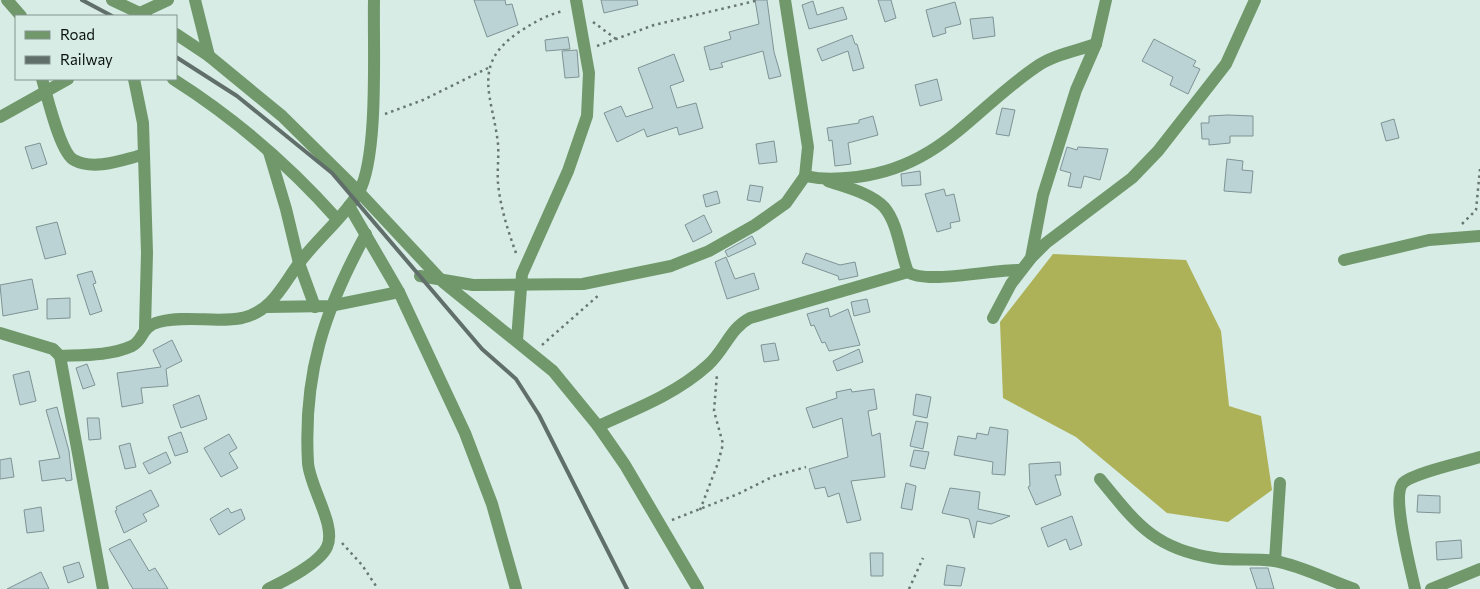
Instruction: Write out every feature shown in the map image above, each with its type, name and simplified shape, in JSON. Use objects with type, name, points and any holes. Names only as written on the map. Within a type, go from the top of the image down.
[{"type":"street","points":[[7,0],[20,15]]},
{"type":"street","points":[[112,0],[142,15]]},
{"type":"street","points":[[138,0],[142,15]]},
{"type":"street","points":[[142,15],[168,0]]},
{"type":"street","points":[[195,0],[209,56]]},
{"type":"street","points":[[267,307],[299,263],[359,192],[368,166],[372,119],[374,0]]},
{"type":"street","points":[[420,276],[443,282],[474,285],[521,279],[583,284],[617,278],[672,266],[710,251],[755,225],[786,203],[805,176],[808,147],[785,0]]},
{"type":"street","points":[[1031,258],[1043,195],[1076,90],[1096,44],[1106,0]]},
{"type":"street","points":[[994,318],[1020,270],[1031,258],[1046,243],[1132,178],[1158,151],[1226,64],[1255,0]]},
{"type":"street","points":[[518,340],[521,279],[568,171],[587,116],[589,73],[577,4]]},
{"type":"street","points":[[178,35],[209,56],[282,116],[359,192],[443,282],[518,340],[553,370],[598,426],[661,524],[678,558],[698,589]]},
{"type":"street","points":[[826,180],[872,175],[914,162],[964,128],[1036,67],[1096,44]]},
{"type":"street","points":[[42,80],[65,149],[73,160],[86,164],[111,163],[142,155]]},
{"type":"street","points":[[0,117],[66,80]]},
{"type":"street","points":[[60,356],[101,353],[133,345],[140,339],[145,328],[148,253],[142,123],[134,80]]},
{"type":"street","points":[[173,80],[230,119],[269,151],[312,191],[337,219]]},
{"type":"street","points":[[269,151],[280,185],[299,263],[315,308]]},
{"type":"street","points":[[805,176],[826,180],[873,199],[884,207],[891,220],[908,272],[915,277],[924,278],[1000,270],[1020,270]]},
{"type":"street","points":[[349,206],[398,292],[465,433],[492,504],[516,589]]},
{"type":"street","points":[[268,589],[316,560],[327,548],[330,532],[317,499],[308,466],[307,413],[317,347],[330,306],[366,234]]},
{"type":"street","points":[[1344,260],[1398,245],[1448,238],[1480,236]]},
{"type":"street","points":[[598,426],[671,392],[719,355],[734,328],[750,318],[908,272]]},
{"type":"street","points":[[145,328],[157,322],[175,319],[242,318],[267,307],[315,308],[398,292]]},
{"type":"street","points":[[0,333],[53,348],[60,356],[103,589]]},
{"type":"street","points":[[1415,589],[1400,508],[1400,490],[1403,484],[1419,475],[1480,457]]},
{"type":"street","points":[[1100,479],[1132,518],[1162,543],[1185,552],[1214,558],[1274,561],[1354,589]]},
{"type":"street","points":[[1274,561],[1280,483]]},
{"type":"street","points":[[1431,589],[1480,569]]},
{"type":"path","points":[[586,50],[668,22],[759,0]]},
{"type":"path","points":[[521,279],[498,184],[498,146],[488,94],[488,68],[501,46],[513,36],[533,23],[577,4],[616,39]]},
{"type":"path","points":[[372,119],[423,100],[488,68]]},
{"type":"path","points":[[1448,238],[1476,210],[1480,169]]},
{"type":"path","points":[[532,353],[617,278]]},
{"type":"path","points":[[700,510],[718,463],[723,444],[714,412],[719,355]]},
{"type":"path","points":[[661,524],[750,489],[774,476],[806,467]]},
{"type":"path","points":[[330,532],[362,564],[378,589]]},
{"type":"path","points":[[909,589],[923,558]]},
{"type":"green space","points":[[1053,254],[1186,260],[1221,331],[1229,406],[1261,416],[1272,490],[1228,522],[1167,513],[1076,437],[1003,398],[1000,322]]},
{"type":"building","points":[[474,0],[505,0],[506,5],[512,4],[518,25],[487,37]]},
{"type":"building","points":[[601,0],[637,0],[638,5],[604,13]]},
{"type":"building","points":[[755,0],[767,0],[774,52],[781,76],[769,79],[763,51],[721,63],[723,67],[710,70],[704,47],[731,39],[729,32],[759,24]]},
{"type":"building","points":[[878,0],[891,0],[896,18],[885,22]]},
{"type":"building","points":[[813,1],[817,15],[843,7],[847,19],[809,29],[802,5]]},
{"type":"building","points":[[955,2],[961,24],[945,28],[946,33],[933,37],[926,10]]},
{"type":"building","points":[[993,17],[995,36],[973,39],[970,19]]},
{"type":"building","points":[[852,35],[855,44],[857,44],[864,68],[853,71],[848,51],[822,61],[817,49]]},
{"type":"building","points":[[568,37],[570,49],[546,51],[545,40]]},
{"type":"building","points":[[1154,39],[1196,61],[1193,66],[1200,69],[1188,94],[1170,85],[1173,77],[1142,61]]},
{"type":"building","points":[[577,50],[579,77],[565,78],[562,51]]},
{"type":"building","points":[[674,54],[684,81],[670,86],[677,108],[696,103],[703,128],[679,135],[677,127],[647,137],[644,129],[617,142],[604,113],[621,106],[626,117],[653,108],[638,68]]},
{"type":"building","points":[[937,79],[942,100],[920,106],[915,85]]},
{"type":"building","points":[[1002,108],[1015,110],[1009,136],[996,134]]},
{"type":"building","points":[[873,116],[878,135],[848,143],[851,164],[835,166],[832,140],[829,141],[827,128],[859,123],[859,120]]},
{"type":"building","points":[[1209,116],[1253,116],[1253,136],[1230,136],[1230,143],[1209,145],[1209,139],[1202,139],[1201,123],[1209,123]]},
{"type":"building","points":[[1394,119],[1399,138],[1386,141],[1381,123]]},
{"type":"building","points":[[774,141],[777,162],[759,164],[756,144]]},
{"type":"building","points":[[40,143],[47,164],[32,169],[25,147]]},
{"type":"building","points":[[1067,147],[1077,150],[1078,147],[1108,149],[1100,180],[1084,176],[1081,188],[1068,186],[1071,173],[1060,170]]},
{"type":"building","points":[[1227,159],[1243,161],[1242,170],[1253,171],[1251,193],[1224,191]]},
{"type":"building","points":[[920,171],[921,185],[902,186],[901,174]]},
{"type":"building","points":[[750,185],[763,187],[760,202],[747,200]]},
{"type":"building","points":[[944,189],[946,196],[954,194],[960,221],[950,223],[951,228],[937,232],[925,194]]},
{"type":"building","points":[[717,191],[720,203],[706,207],[703,195]]},
{"type":"building","points":[[704,215],[712,232],[693,242],[685,225]]},
{"type":"building","points":[[57,222],[66,254],[45,259],[36,227]]},
{"type":"building","points":[[752,236],[756,244],[728,257],[725,251]]},
{"type":"building","points":[[806,253],[840,265],[855,262],[858,276],[839,280],[838,276],[802,263]]},
{"type":"building","points":[[726,257],[735,279],[754,273],[759,289],[727,299],[715,262]]},
{"type":"building","points":[[92,271],[96,283],[93,284],[102,311],[90,315],[77,275]]},
{"type":"building","points":[[32,279],[38,309],[3,316],[0,285]]},
{"type":"building","points":[[70,298],[70,318],[47,319],[47,299]]},
{"type":"building","points":[[867,299],[870,312],[854,316],[851,302]]},
{"type":"building","points":[[828,308],[830,317],[848,309],[860,345],[829,351],[825,342],[822,343],[814,325],[811,326],[807,314]]},
{"type":"building","points":[[172,340],[182,361],[166,369],[168,386],[141,388],[143,403],[122,407],[117,373],[161,367],[153,350]]},
{"type":"building","points":[[775,343],[779,360],[764,362],[761,345]]},
{"type":"building","points":[[859,349],[863,362],[837,371],[833,361]]},
{"type":"building","points":[[87,364],[95,385],[83,389],[76,368]]},
{"type":"building","points":[[29,371],[36,401],[20,405],[13,375]]},
{"type":"building","points":[[851,389],[852,392],[874,389],[877,409],[868,411],[872,436],[880,433],[885,477],[851,481],[861,520],[847,523],[839,493],[828,497],[825,487],[815,489],[809,469],[848,457],[842,418],[813,428],[806,408],[837,398],[836,392]]},
{"type":"building","points":[[916,394],[931,397],[927,418],[913,415]]},
{"type":"building","points":[[199,395],[207,419],[181,428],[173,405]]},
{"type":"building","points":[[57,407],[69,451],[72,480],[66,481],[65,478],[42,481],[39,461],[60,458],[46,410]]},
{"type":"building","points":[[87,418],[99,418],[101,439],[89,440]]},
{"type":"building","points":[[916,421],[928,423],[923,449],[910,446]]},
{"type":"building","points":[[990,427],[1008,430],[1005,475],[992,474],[993,462],[954,455],[958,436],[976,439],[977,433],[988,435]]},
{"type":"building","points":[[181,432],[188,452],[175,456],[168,437]]},
{"type":"building","points":[[229,434],[237,448],[229,453],[238,468],[221,477],[204,448]]},
{"type":"building","points":[[130,443],[136,467],[125,469],[119,446]]},
{"type":"building","points":[[914,450],[929,452],[925,469],[910,466]]},
{"type":"building","points":[[166,452],[171,463],[149,474],[143,463]]},
{"type":"building","points":[[11,458],[14,477],[0,479],[0,460]]},
{"type":"building","points":[[1060,462],[1061,475],[1055,475],[1061,495],[1036,505],[1028,487],[1030,486],[1029,464]]},
{"type":"building","points":[[906,483],[916,486],[912,510],[901,508]]},
{"type":"building","points":[[950,488],[980,492],[978,509],[1010,516],[991,524],[977,521],[974,538],[969,519],[942,513]]},
{"type":"building","points":[[151,490],[159,506],[143,514],[147,521],[124,533],[115,511],[117,510],[116,507]]},
{"type":"building","points":[[1418,495],[1440,496],[1440,513],[1417,512]]},
{"type":"building","points":[[41,507],[44,531],[27,533],[24,510]]},
{"type":"building","points":[[228,508],[231,513],[241,509],[245,519],[219,535],[210,519]]},
{"type":"building","points":[[1072,516],[1082,545],[1070,550],[1066,539],[1048,547],[1041,528]]},
{"type":"building","points":[[130,539],[149,571],[155,568],[168,589],[133,589],[109,549]]},
{"type":"building","points":[[1461,540],[1462,558],[1437,560],[1436,542]]},
{"type":"building","points":[[870,553],[883,553],[883,576],[871,576]]},
{"type":"building","points":[[79,562],[84,577],[68,583],[63,567]]},
{"type":"building","points":[[947,565],[965,568],[961,586],[944,585]]},
{"type":"building","points":[[1250,568],[1268,568],[1274,589],[1257,589]]},
{"type":"building","points":[[41,572],[49,589],[7,589]]},
{"type":"railway","points":[[82,0],[110,15]]},
{"type":"railway","points":[[178,58],[237,96],[332,173],[482,349],[516,379],[539,415],[627,589]]}]
